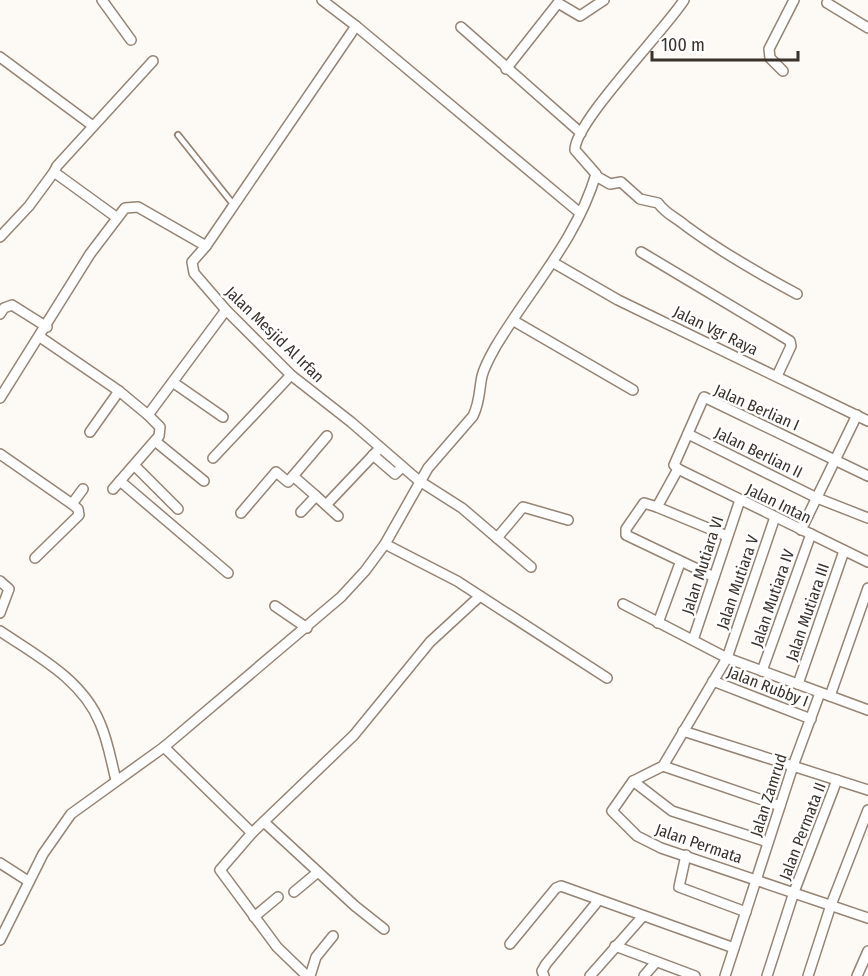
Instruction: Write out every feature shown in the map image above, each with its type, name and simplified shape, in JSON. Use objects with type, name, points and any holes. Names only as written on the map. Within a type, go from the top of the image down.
[{"type":"street","points":[[102,0],[131,40]]},
{"type":"street","points":[[322,0],[580,213]]},
{"type":"street","points":[[506,69],[558,1],[580,16],[604,0]]},
{"type":"street","points":[[684,0],[666,26],[592,115],[581,133],[575,150],[596,176],[610,184],[621,182],[640,199],[658,203],[665,214],[677,219],[726,256],[797,294]]},
{"type":"street","points":[[783,71],[770,58],[769,49],[794,0]]},
{"type":"street","points":[[827,1],[868,28]]},
{"type":"street","name":"Jalan Mesjid Al Irfan","points":[[356,26],[235,206],[192,262],[192,269],[226,310],[291,375],[418,480],[462,508],[531,567]]},
{"type":"street","points":[[460,27],[581,133]]},
{"type":"street","points":[[0,57],[93,126]]},
{"type":"street","points":[[0,237],[29,206],[57,165],[153,61]]},
{"type":"street","points":[[54,172],[116,217]]},
{"type":"street","points":[[0,940],[28,881],[52,840],[71,814],[164,747],[307,628],[355,583],[385,544],[418,480],[478,406],[484,368],[554,263],[596,176]]},
{"type":"street","points":[[0,398],[116,217],[125,208],[138,207],[206,246]]},
{"type":"street","points":[[641,252],[790,341],[791,346],[777,376]]},
{"type":"street","name":"Jalan Vgr Raya","points":[[554,263],[618,300],[868,421]]},
{"type":"street","points":[[0,298],[8,306],[15,306],[47,327]]},
{"type":"street","points":[[0,314],[8,306]]},
{"type":"street","points":[[148,415],[226,310]]},
{"type":"street","points":[[514,321],[633,390]]},
{"type":"street","points":[[40,337],[119,391],[148,415],[161,431],[135,466],[117,485],[228,573]]},
{"type":"street","points":[[213,458],[291,375]]},
{"type":"street","points":[[174,383],[223,417]]},
{"type":"street","points":[[90,432],[119,391]]},
{"type":"street","name":"Jalan Berlian I","points":[[678,469],[674,465],[704,397],[836,460]]},
{"type":"street","name":"Jalan Mutiara IV","points":[[762,671],[817,498],[857,415]]},
{"type":"street","name":"Jalan Berlian II","points":[[687,434],[817,498],[868,518]]},
{"type":"street","points":[[241,513],[276,472],[288,482],[327,436]]},
{"type":"street","points":[[154,441],[204,481]]},
{"type":"street","points":[[326,505],[380,448]]},
{"type":"street","points":[[0,454],[78,509],[79,515],[35,558]]},
{"type":"street","points":[[373,455],[395,474],[402,467]]},
{"type":"street","points":[[836,460],[868,476]]},
{"type":"street","points":[[135,466],[178,509]]},
{"type":"street","points":[[657,507],[678,469]]},
{"type":"street","name":"Jalan Intan","points":[[678,469],[868,562]]},
{"type":"street","points":[[293,476],[338,516]]},
{"type":"street","points":[[72,504],[82,489]]},
{"type":"street","points":[[301,512],[316,496]]},
{"type":"street","name":"Jalan Mutiara VI","points":[[693,640],[740,500]]},
{"type":"street","points":[[714,577],[680,563],[624,533],[644,503],[727,536]]},
{"type":"street","points":[[497,538],[523,507],[568,520]]},
{"type":"street","name":"Jalan Mutiara V","points":[[727,658],[775,517]]},
{"type":"street","points":[[385,544],[412,556],[480,596],[607,678]]},
{"type":"street","name":"Jalan Mutiara III","points":[[798,684],[844,551]]},
{"type":"street","points":[[658,623],[680,563]]},
{"type":"street","points":[[0,581],[9,589],[0,613]]},
{"type":"street","name":"Jalan Zamrud","points":[[725,976],[792,766],[811,719],[825,695],[868,588]]},
{"type":"street","points":[[333,936],[316,957],[308,976],[287,959],[220,870],[252,833],[354,735],[430,642],[480,596]]},
{"type":"street","points":[[622,604],[727,658],[825,695],[867,706]]},
{"type":"street","points":[[275,606],[307,628]]},
{"type":"street","points":[[0,631],[63,674],[83,694],[101,724],[116,780]]},
{"type":"street","points":[[727,658],[663,766],[780,806]]},
{"type":"street","name":"Jalan Rubby I","points":[[713,681],[811,719]]},
{"type":"street","points":[[683,731],[868,790]]},
{"type":"street","points":[[164,747],[252,833]]},
{"type":"street","name":"Jalan Permata","points":[[663,766],[633,781],[613,808],[614,813],[638,837],[661,848],[868,918]]},
{"type":"street","name":"Jalan Permata II","points":[[767,976],[794,892],[837,780]]},
{"type":"street","points":[[633,781],[672,812],[768,842]]},
{"type":"street","points":[[808,976],[831,905],[868,810]]},
{"type":"street","points":[[264,822],[384,929]]},
{"type":"street","points":[[686,855],[679,887],[746,912]]},
{"type":"street","points":[[0,863],[28,881]]},
{"type":"street","points":[[294,892],[318,872]]},
{"type":"street","points":[[510,944],[559,887],[734,948]]},
{"type":"street","points":[[254,917],[278,897]]},
{"type":"street","points":[[544,976],[542,971],[546,964],[597,901]]},
{"type":"street","points":[[590,976],[643,916]]},
{"type":"street","points":[[615,946],[693,976]]},
{"type":"street","points":[[857,976],[868,951]]},
{"type":"street","points":[[644,976],[656,962]]},
{"type":"lane","points":[[178,135],[235,206]]}]
